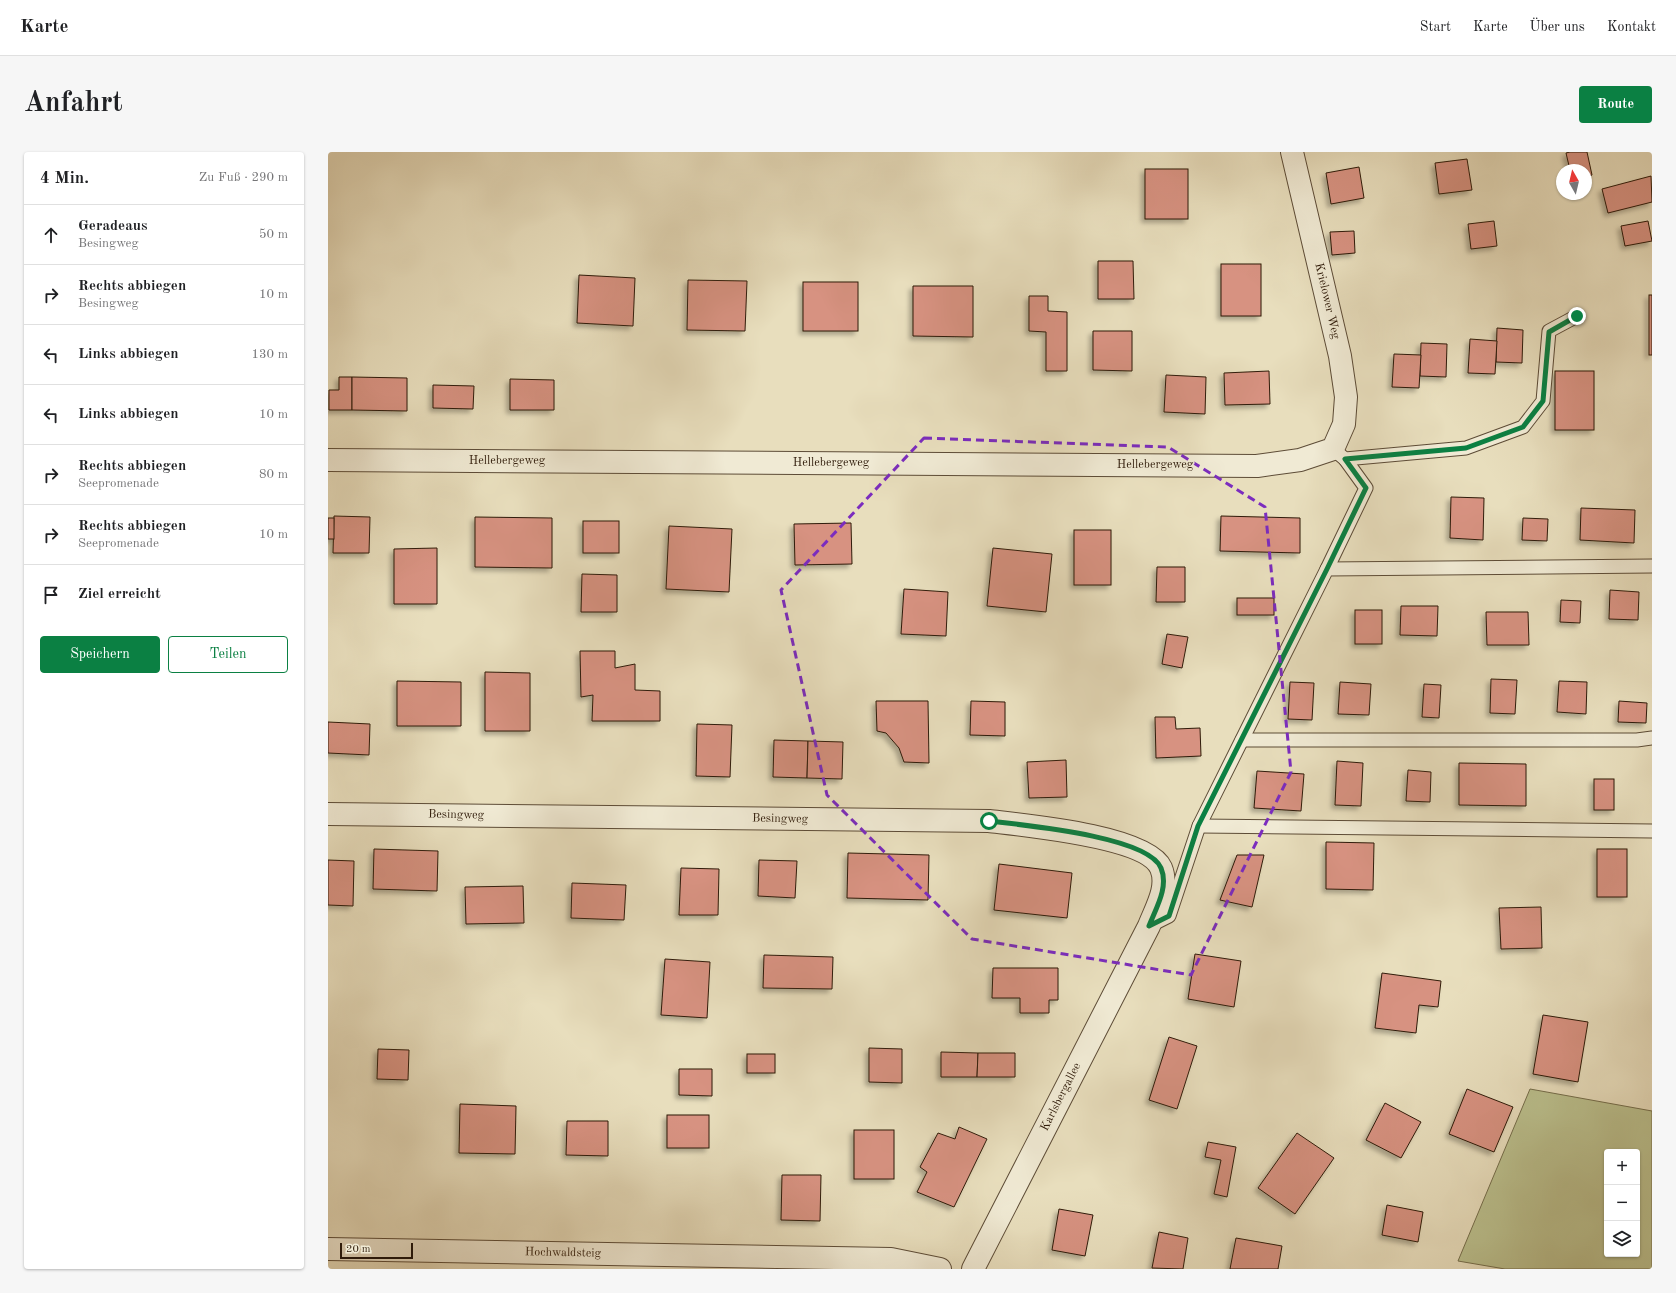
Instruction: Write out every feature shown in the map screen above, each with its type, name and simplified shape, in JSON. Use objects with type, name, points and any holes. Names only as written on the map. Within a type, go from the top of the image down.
[{"type":"street","name":"Krielower Weg","points":[[1292,152],[1340,356],[1346,397],[1344,424],[1339,454]]},
{"type":"street","name":"Hellebergeweg","points":[[328,460],[1257,466],[1339,454]]},
{"type":"street","name":"Besingweg","points":[[328,814],[989,821],[1042,827],[1103,839],[1140,850],[1153,858],[1160,867],[1163,878],[1162,891],[1149,926]]},
{"type":"street","name":"Karlsbergallee","points":[[973,1269],[1149,926]]},
{"type":"street","name":"Hochwaldsteig","points":[[328,1249],[891,1259],[940,1269]]},
{"type":"lane","points":[[1339,454],[1466,448],[1523,427],[1543,401],[1549,332],[1577,316]]},
{"type":"lane","points":[[1149,926],[1169,916],[1198,826],[1366,488],[1339,454]]},
{"type":"lane","points":[[1327,569],[1652,566]]},
{"type":"lane","points":[[1242,740],[1637,740],[1652,738]]},
{"type":"lane","points":[[1198,826],[1652,831]]},
{"type":"highlighted area","points":[[924,438],[1168,447],[1265,507],[1291,772],[1191,975],[972,939],[827,795],[781,590]]},
{"type":"green space","points":[[1530,1089],[1652,1111],[1652,1269],[1505,1269],[1458,1261]]},
{"type":"building","points":[[1587,152],[1590,164],[1569,164],[1566,153]]},
{"type":"building","points":[[1467,159],[1472,190],[1439,194],[1435,163]]},
{"type":"building","points":[[1359,167],[1364,198],[1331,204],[1326,173]]},
{"type":"building","points":[[1145,169],[1188,169],[1188,219],[1145,219]]},
{"type":"building","points":[[1651,176],[1652,202],[1608,213],[1602,189]]},
{"type":"building","points":[[1494,221],[1497,246],[1471,249],[1468,224]]},
{"type":"building","points":[[1648,221],[1652,241],[1625,246],[1621,226]]},
{"type":"building","points":[[1354,231],[1355,253],[1332,255],[1330,232]]},
{"type":"building","points":[[1098,261],[1133,261],[1134,299],[1098,299]]},
{"type":"building","points":[[1221,264],[1261,264],[1261,316],[1221,316]]},
{"type":"building","points":[[579,275],[635,278],[633,326],[577,323]]},
{"type":"building","points":[[688,280],[747,281],[745,331],[687,330]]},
{"type":"building","points":[[803,282],[858,282],[858,331],[803,331]]},
{"type":"building","points":[[913,286],[973,286],[973,337],[913,336]]},
{"type":"building","points":[[1649,295],[1652,295],[1652,355],[1649,355]]},
{"type":"building","points":[[1029,296],[1048,296],[1048,311],[1067,312],[1067,371],[1046,371],[1046,332],[1029,331]]},
{"type":"building","points":[[1497,328],[1523,330],[1522,363],[1496,362]]},
{"type":"building","points":[[1093,331],[1132,331],[1132,371],[1093,370]]},
{"type":"building","points":[[1470,339],[1497,341],[1495,374],[1468,373]]},
{"type":"building","points":[[1421,343],[1447,344],[1446,377],[1420,376]]},
{"type":"building","points":[[1394,354],[1421,355],[1419,388],[1392,387]]},
{"type":"building","points":[[1269,371],[1270,404],[1225,405],[1224,373]]},
{"type":"building","points":[[1555,371],[1594,371],[1594,430],[1555,430]]},
{"type":"building","points":[[1166,375],[1206,377],[1205,414],[1164,412]]},
{"type":"building","points":[[339,377],[352,377],[352,410],[329,410],[329,390],[339,390]]},
{"type":"building","points":[[352,377],[407,378],[407,411],[352,410]]},
{"type":"building","points":[[510,379],[554,380],[554,410],[510,410]]},
{"type":"building","points":[[433,385],[474,386],[473,409],[433,408]]},
{"type":"building","points":[[1451,497],[1484,498],[1483,540],[1450,538]]},
{"type":"building","points":[[1581,508],[1635,510],[1634,543],[1580,540]]},
{"type":"building","points":[[334,516],[370,517],[369,553],[333,553]]},
{"type":"building","points":[[1221,516],[1300,518],[1300,553],[1220,551]]},
{"type":"building","points":[[475,517],[552,518],[552,568],[475,567]]},
{"type":"building","points":[[328,518],[334,518],[334,539],[328,539]]},
{"type":"building","points":[[1523,518],[1548,519],[1547,541],[1522,540]]},
{"type":"building","points":[[583,521],[619,521],[619,553],[583,553]]},
{"type":"building","points":[[851,523],[852,564],[795,565],[794,524]]},
{"type":"building","points":[[669,526],[732,529],[729,592],[666,589]]},
{"type":"building","points":[[1074,530],[1111,530],[1111,585],[1074,585]]},
{"type":"building","points":[[437,548],[437,604],[394,604],[394,549]]},
{"type":"building","points":[[993,548],[1052,554],[1046,612],[987,606]]},
{"type":"building","points":[[1157,567],[1185,567],[1185,602],[1156,602]]},
{"type":"building","points":[[582,574],[617,575],[617,612],[581,612]]},
{"type":"building","points":[[904,589],[948,592],[946,636],[901,634]]},
{"type":"building","points":[[1610,590],[1639,592],[1638,620],[1609,619]]},
{"type":"building","points":[[1237,598],[1274,598],[1274,615],[1237,615]]},
{"type":"building","points":[[1561,600],[1581,601],[1580,623],[1560,622]]},
{"type":"building","points":[[1401,606],[1438,606],[1437,636],[1400,635]]},
{"type":"building","points":[[1355,610],[1382,610],[1382,644],[1355,644]]},
{"type":"building","points":[[1486,612],[1528,612],[1529,645],[1487,645]]},
{"type":"building","points":[[1167,634],[1188,637],[1182,668],[1162,664]]},
{"type":"building","points":[[580,651],[615,651],[615,668],[635,664],[635,690],[660,691],[660,721],[592,721],[593,695],[581,697]]},
{"type":"building","points":[[485,672],[530,673],[530,731],[485,731]]},
{"type":"building","points":[[1491,679],[1517,680],[1515,714],[1490,713]]},
{"type":"building","points":[[397,681],[461,682],[461,726],[397,726]]},
{"type":"building","points":[[1559,681],[1587,682],[1586,714],[1557,712]]},
{"type":"building","points":[[1290,682],[1314,683],[1312,720],[1288,719]]},
{"type":"building","points":[[1340,682],[1371,684],[1369,715],[1338,714]]},
{"type":"building","points":[[1424,684],[1441,685],[1439,718],[1422,717]]},
{"type":"building","points":[[876,701],[928,701],[929,763],[904,762],[899,748],[886,733],[877,731]]},
{"type":"building","points":[[971,701],[1005,702],[1005,736],[970,735]]},
{"type":"building","points":[[1619,701],[1647,703],[1646,723],[1618,722]]},
{"type":"building","points":[[1155,717],[1175,717],[1176,729],[1200,728],[1201,756],[1156,758]]},
{"type":"building","points":[[328,722],[370,724],[369,755],[328,753]]},
{"type":"building","points":[[697,724],[732,725],[730,777],[696,776]]},
{"type":"building","points":[[774,740],[808,741],[807,778],[773,777]]},
{"type":"building","points":[[808,741],[843,742],[842,779],[807,778]]},
{"type":"building","points":[[1066,760],[1067,797],[1029,798],[1027,762]]},
{"type":"building","points":[[1337,761],[1363,763],[1361,806],[1335,805]]},
{"type":"building","points":[[1459,763],[1526,764],[1526,806],[1459,805]]},
{"type":"building","points":[[1408,770],[1431,772],[1430,802],[1406,801]]},
{"type":"building","points":[[1257,771],[1304,774],[1301,811],[1254,808]]},
{"type":"building","points":[[1594,779],[1614,779],[1614,810],[1594,810]]},
{"type":"building","points":[[1326,842],[1374,843],[1373,890],[1326,889]]},
{"type":"building","points":[[374,849],[438,851],[437,891],[373,889]]},
{"type":"building","points":[[1597,849],[1627,849],[1627,897],[1597,897]]},
{"type":"building","points":[[848,853],[929,855],[928,900],[847,898]]},
{"type":"building","points":[[1237,855],[1264,855],[1252,907],[1220,900]]},
{"type":"building","points":[[328,860],[354,861],[353,906],[328,905]]},
{"type":"building","points":[[759,860],[797,861],[795,898],[758,896]]},
{"type":"building","points":[[999,864],[1072,873],[1067,918],[994,910]]},
{"type":"building","points":[[681,868],[719,869],[718,915],[679,915]]},
{"type":"building","points":[[572,883],[626,885],[624,920],[571,918]]},
{"type":"building","points":[[523,886],[524,923],[466,924],[465,887]]},
{"type":"building","points":[[1541,907],[1542,948],[1501,949],[1499,908]]},
{"type":"building","points":[[1195,954],[1241,961],[1234,1007],[1188,999]]},
{"type":"building","points":[[764,955],[833,957],[832,989],[763,988]]},
{"type":"building","points":[[665,959],[710,962],[707,1018],[661,1015]]},
{"type":"building","points":[[993,968],[1058,968],[1058,1000],[1049,1000],[1049,1013],[1020,1013],[1020,998],[992,998]]},
{"type":"building","points":[[1382,973],[1441,981],[1438,1007],[1419,1005],[1416,1033],[1375,1028]]},
{"type":"building","points":[[1543,1015],[1588,1022],[1578,1082],[1533,1074]]},
{"type":"building","points":[[1169,1037],[1197,1046],[1177,1109],[1149,1100]]},
{"type":"building","points":[[869,1048],[902,1049],[902,1083],[869,1082]]},
{"type":"building","points":[[378,1049],[409,1050],[408,1080],[377,1079]]},
{"type":"building","points":[[941,1052],[978,1053],[977,1077],[941,1077]]},
{"type":"building","points":[[978,1053],[1015,1053],[1015,1077],[977,1077]]},
{"type":"building","points":[[747,1054],[775,1054],[775,1073],[747,1073]]},
{"type":"building","points":[[679,1069],[712,1069],[712,1096],[679,1095]]},
{"type":"building","points":[[1467,1089],[1513,1107],[1494,1152],[1449,1134]]},
{"type":"building","points":[[1385,1103],[1421,1122],[1401,1158],[1366,1140]]},
{"type":"building","points":[[460,1104],[516,1106],[515,1154],[459,1153]]},
{"type":"building","points":[[667,1115],[709,1115],[709,1148],[667,1148]]},
{"type":"building","points":[[567,1121],[608,1121],[608,1156],[566,1155]]},
{"type":"building","points":[[959,1127],[987,1139],[954,1207],[917,1192],[927,1172],[920,1167],[938,1133],[955,1139]]},
{"type":"building","points":[[854,1130],[894,1130],[894,1179],[854,1179]]},
{"type":"building","points":[[1297,1133],[1334,1158],[1295,1214],[1258,1188]]},
{"type":"building","points":[[1208,1142],[1236,1147],[1227,1197],[1214,1194],[1221,1160],[1205,1157]]},
{"type":"building","points":[[782,1175],[821,1175],[820,1221],[781,1220]]},
{"type":"building","points":[[1387,1205],[1423,1212],[1418,1242],[1382,1235]]},
{"type":"building","points":[[1059,1209],[1093,1215],[1085,1256],[1052,1250]]},
{"type":"building","points":[[1159,1232],[1188,1238],[1183,1269],[1152,1268]]},
{"type":"building","points":[[1236,1238],[1282,1246],[1278,1269],[1230,1269]]},
{"type":"route","points":[[989,821],[1042,827],[1103,839],[1140,850],[1153,858],[1160,867],[1163,878],[1162,891],[1149,926],[1169,916],[1198,826],[1366,488],[1345,459],[1466,448],[1523,427],[1543,401],[1549,332],[1577,316]]}]
